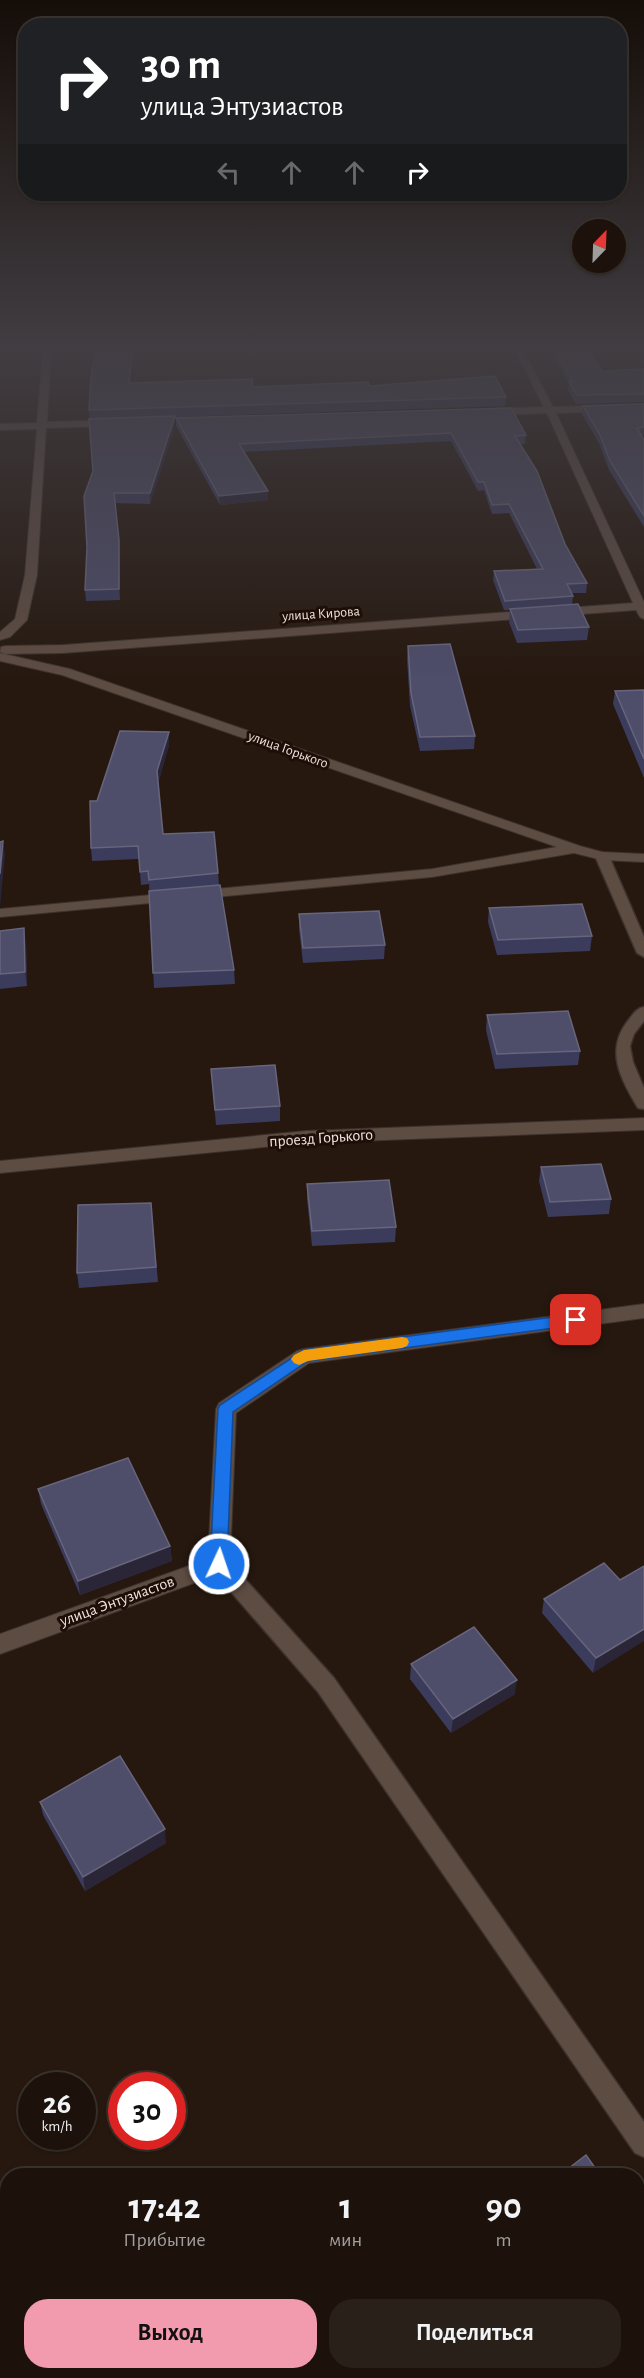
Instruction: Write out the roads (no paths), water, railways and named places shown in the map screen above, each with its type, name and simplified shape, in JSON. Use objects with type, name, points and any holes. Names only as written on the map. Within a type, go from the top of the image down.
[{"type":"street","points":[[0,636],[6,634],[21,620],[27,596],[31,575],[38,461]]},
{"type":"street","points":[[574,461],[642,609]]},
{"type":"street","name":"улица Кирова","points":[[0,650],[63,649],[642,609]]},
{"type":"street","name":"улица Горького","points":[[0,657],[66,672],[574,849],[602,856],[644,858]]},
{"type":"street","name":"улица Горького","points":[[0,913],[432,873],[574,849]]},
{"type":"street","name":"проезд Горького","points":[[0,1167],[306,1137],[644,1124]]},
{"type":"street","points":[[219,1564],[226,1409],[304,1356],[644,1311]]},
{"type":"street","name":"улица Энтузиастов","points":[[0,1644],[219,1564]]},
{"type":"lane","points":[[602,856],[644,953]]},
{"type":"lane","points":[[644,1011],[625,1038],[622,1048],[625,1062],[644,1104]]},
{"type":"lane","points":[[219,1564],[326,1685],[644,2144]]}]
